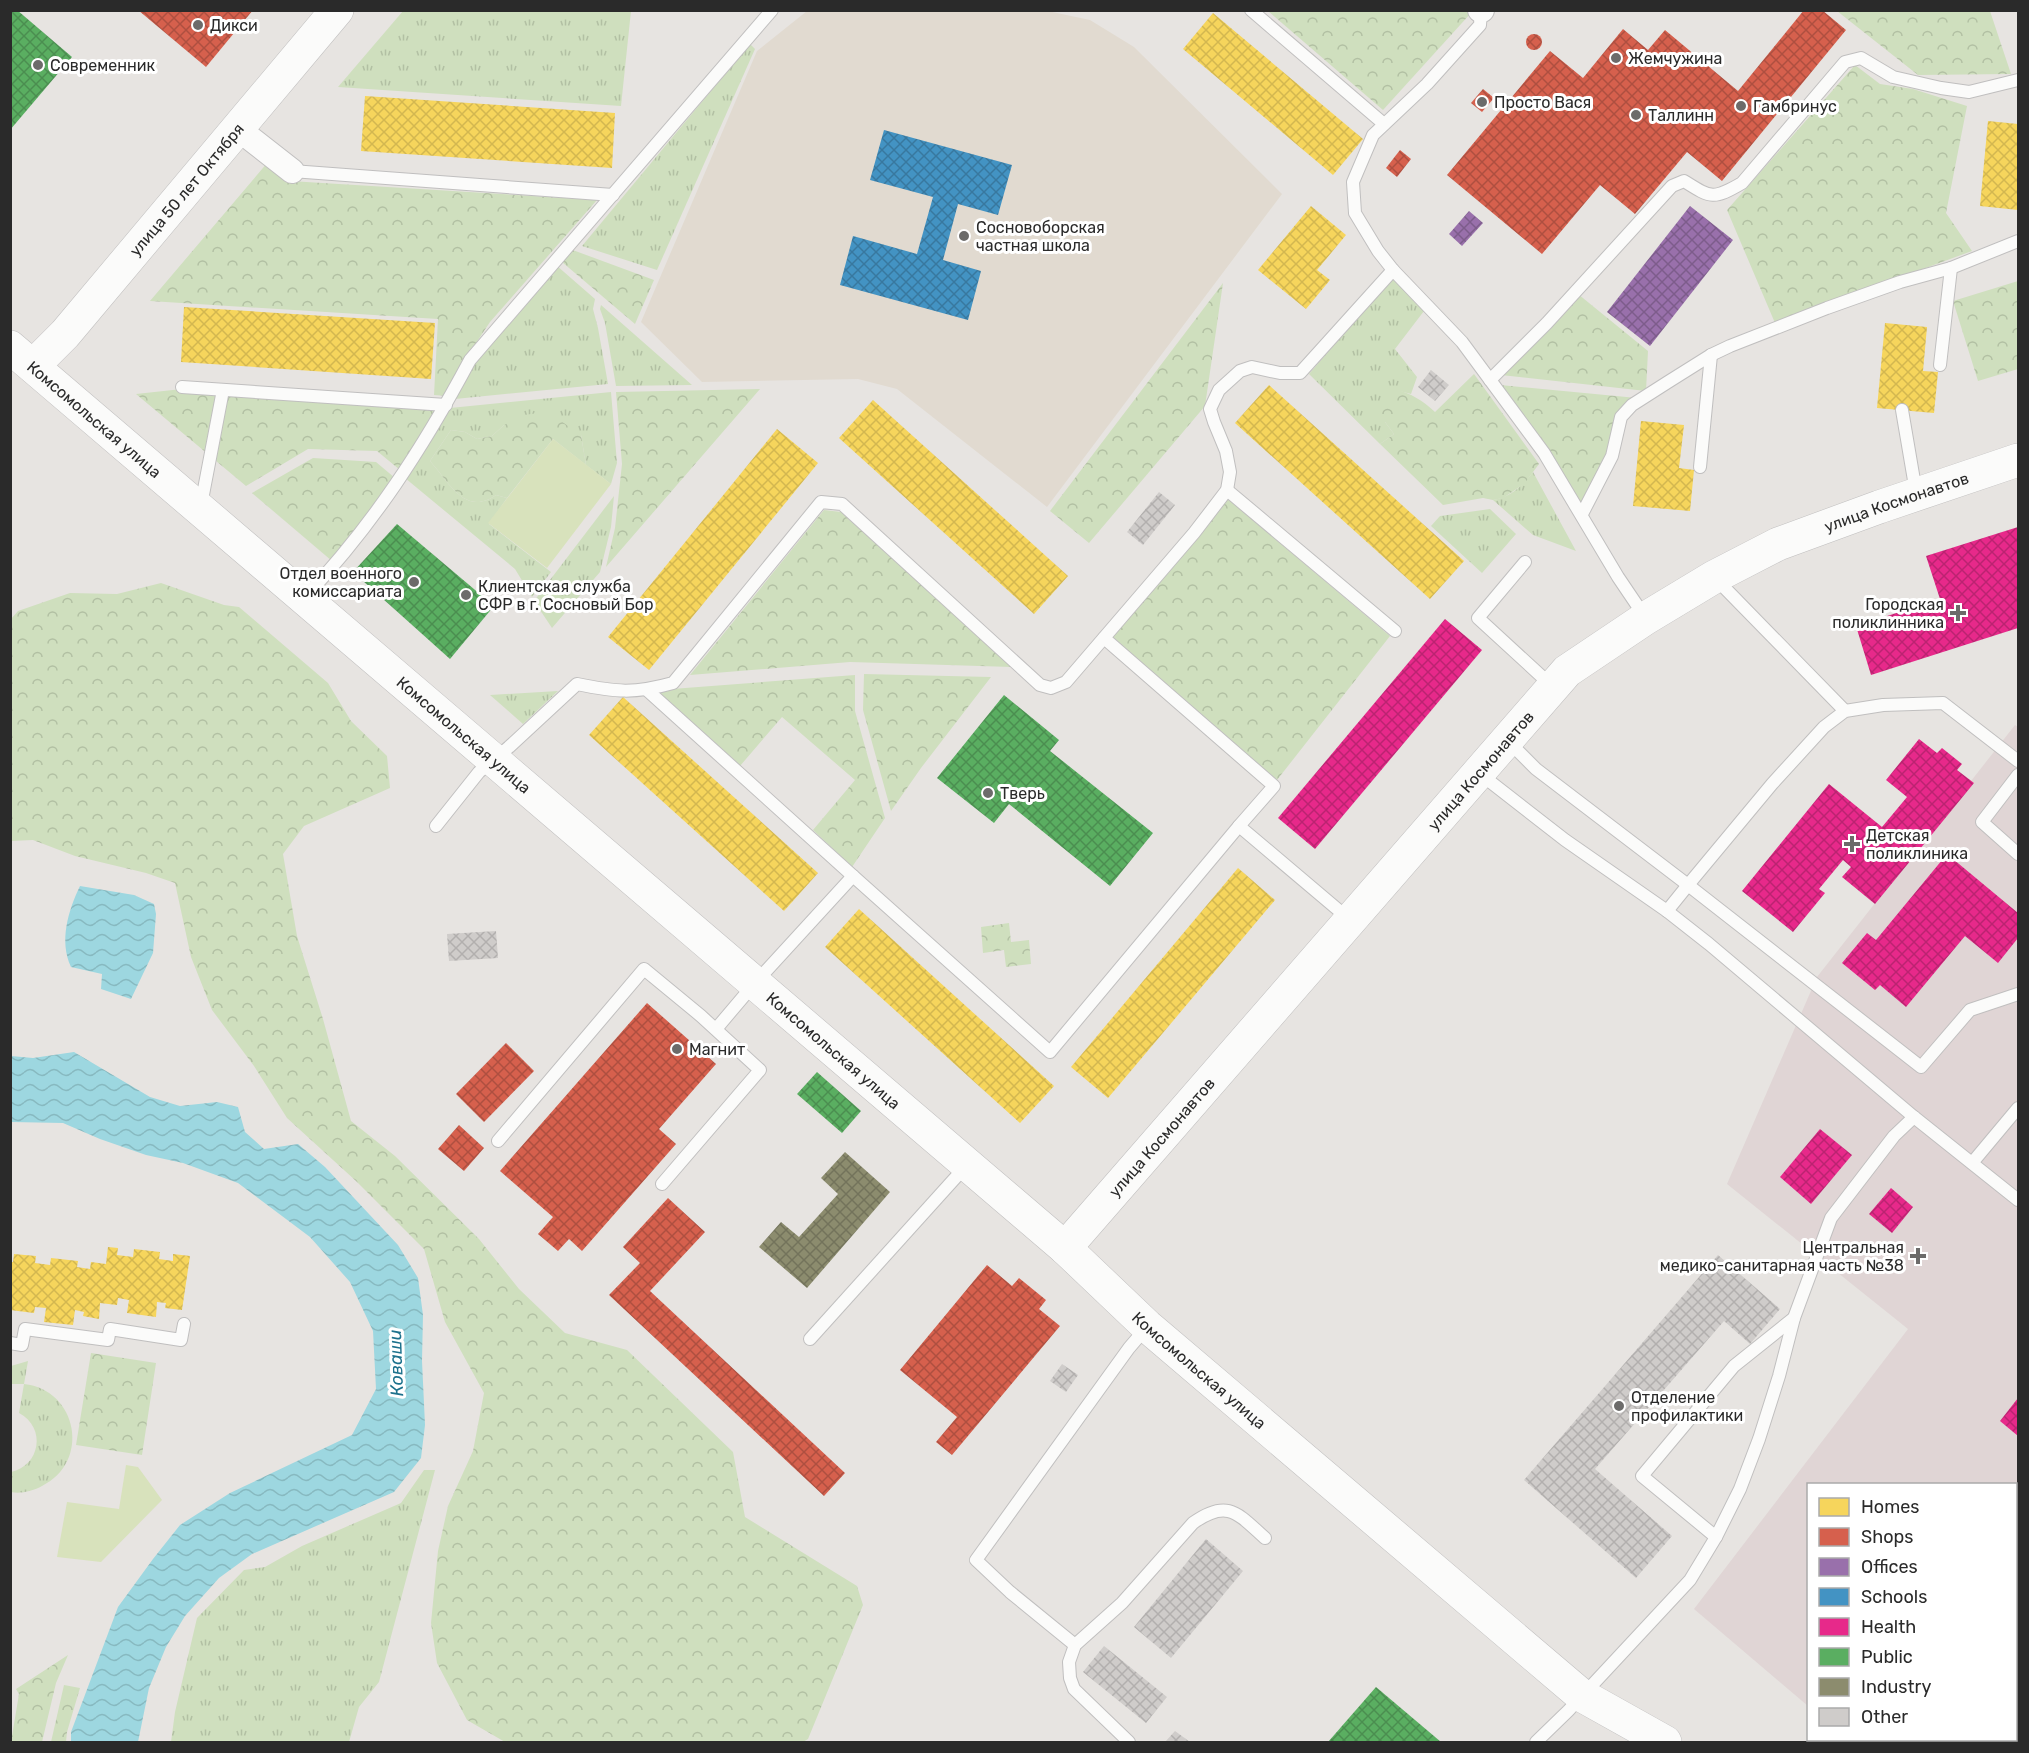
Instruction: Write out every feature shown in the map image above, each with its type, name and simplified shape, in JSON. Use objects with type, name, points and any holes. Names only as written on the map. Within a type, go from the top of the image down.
[{"type":"street","name":"улица 50 лет Октября","points":[[22,357],[65,334],[337,10]]},
{"type":"street","points":[[237,128],[292,171]]},
{"type":"street","name":"Комсомольская улица","points":[[22,357],[1065,1248],[1147,1326],[1581,1695],[1665,1743]]},
{"type":"street","name":"улица Космонавтов","points":[[1065,1248],[1567,671],[1646,618],[1714,577],[1778,544],[2019,460]]},
{"type":"lane","points":[[305,598],[357,538],[402,478],[470,360],[772,10]]},
{"type":"lane","points":[[1251,10],[1384,124]]},
{"type":"lane","points":[[1481,11],[1480,24],[1427,84],[1373,135],[1353,182],[1355,213],[1378,252],[1462,342],[1544,453],[1618,577],[1646,618]]},
{"type":"lane","points":[[1490,380],[1546,323],[1672,186],[1683,180],[1703,193],[1721,196],[1742,183],[1845,62],[1861,58],[1893,77],[1969,92],[2019,80]]},
{"type":"lane","points":[[292,171],[613,195]]},
{"type":"lane","points":[[1582,514],[1612,456],[1621,417],[1632,405],[1711,355],[1838,304],[1900,282],[1951,268],[2019,241]]},
{"type":"lane","points":[[1940,365],[1951,268]]},
{"type":"lane","points":[[436,826],[479,772],[577,684],[615,691],[647,690],[673,683],[821,502],[843,504],[1040,685],[1051,688],[1066,682],[1194,533],[1227,490],[1230,472],[1226,451],[1210,409],[1219,390],[1240,371],[1252,368],[1300,374],[1393,270]]},
{"type":"lane","points":[[1700,467],[1711,355]]},
{"type":"lane","points":[[182,387],[446,405]]},
{"type":"lane","points":[[201,509],[223,390]]},
{"type":"lane","points":[[1902,410],[1916,494]]},
{"type":"lane","points":[[1227,490],[1395,631]]},
{"type":"lane","points":[[1525,562],[1478,618],[1553,687]]},
{"type":"lane","points":[[1714,577],[1845,711]]},
{"type":"lane","points":[[647,690],[1050,1052],[1274,786],[1104,638]]},
{"type":"lane","points":[[1667,911],[1772,784],[1824,727],[1845,711],[1883,705],[1943,703],[2019,761]]},
{"type":"lane","points":[[1507,740],[1536,769],[1922,1067],[1970,1010],[2019,994]]},
{"type":"lane","points":[[1478,772],[1564,840],[1667,911],[1709,944],[1914,1117],[2019,1200]]},
{"type":"lane","points":[[2019,775],[1982,822],[2019,854]]},
{"type":"lane","points":[[1239,826],[1351,920]]},
{"type":"lane","points":[[716,1029],[853,876]]},
{"type":"lane","points":[[498,1141],[645,969],[760,1070],[662,1184]]},
{"type":"lane","points":[[1972,1163],[2019,1108]]},
{"type":"lane","points":[[1536,1743],[1690,1580],[1716,1537],[1740,1489],[1759,1438],[1779,1376],[1794,1318],[1831,1218],[1894,1136],[1914,1117]]},
{"type":"lane","points":[[810,1339],[967,1164]]},
{"type":"lane","points":[[1716,1537],[1642,1476],[1734,1366],[1794,1318]]},
{"type":"lane","points":[[10,1343],[22,1345],[25,1329],[108,1340],[110,1329],[182,1340],[184,1324]]},
{"type":"lane","points":[[1075,1645],[1010,1592],[976,1560],[1147,1326]]},
{"type":"lane","points":[[1129,1743],[1074,1689],[1070,1678],[1069,1662],[1075,1645],[1122,1603],[1193,1523],[1206,1513],[1221,1510],[1235,1512],[1265,1538]]},
{"type":"shaded area","name":"Сосновоборская частная школа","points":[[1043,10],[1090,20],[1134,47],[1282,194],[1047,507],[897,389],[858,379],[702,382],[641,322],[757,51],[807,11]]},
{"type":"shaded area","name":"Центральная медико-санитарная часть №38","points":[[2015,725],[2018,727],[2018,1742],[1849,1741],[2017,1741],[2017,1483],[1807,1483],[1807,1705],[1694,1609],[1908,1329],[1727,1184],[1817,977]]},
{"type":"green space","points":[[1467,10],[1471,13],[1383,110],[1268,11]]},
{"type":"green space","points":[[403,11],[631,11],[621,106],[338,87]]},
{"type":"green space","points":[[1837,11],[1990,11],[2011,74],[1918,75]]},
{"type":"green space","points":[[750,44],[755,49],[657,270],[582,246]]},
{"type":"green space","points":[[1855,65],[1880,84],[1913,89],[1967,106],[1946,213],[1972,251],[1775,323],[1727,210]]},
{"type":"green space","points":[[268,162],[290,181],[597,200],[490,322],[466,358],[447,396],[434,395],[438,319],[150,301]]},
{"type":"green space","points":[[570,249],[654,280],[635,324],[562,262]]},
{"type":"green space","points":[[556,265],[595,299],[593,309],[608,384],[455,399],[473,365]]},
{"type":"green space","points":[[1392,277],[1424,311],[1395,349],[1417,377],[1411,394],[1395,390],[1385,422],[1394,434],[1380,444],[1309,374]]},
{"type":"green space","points":[[2018,281],[2018,369],[1978,381],[1953,301]]},
{"type":"green space","points":[[1223,283],[1205,406],[1089,543],[1050,511]]},
{"type":"green space","points":[[1578,294],[1648,351],[1646,391],[1501,375]]},
{"type":"green space","points":[[601,305],[692,385],[616,386]]},
{"type":"green space","points":[[1474,374],[1539,464],[1524,484],[1503,498],[1493,500],[1483,498],[1443,505],[1380,444],[1394,434],[1385,422],[1380,421],[1381,406],[1384,399],[1395,389],[1416,398],[1435,412]]},
{"type":"green space","points":[[1500,385],[1637,398],[1581,506]]},
{"type":"green space","points":[[182,389],[438,408],[400,470],[377,451],[308,449],[246,486],[136,394]]},
{"type":"green space","points":[[760,389],[606,567],[615,528],[622,464],[616,392]]},
{"type":"green space","points":[[611,392],[617,463],[611,484],[586,465],[581,435],[504,425],[492,436],[477,439],[465,432],[451,430],[430,461],[451,487],[467,499],[475,502],[485,501],[496,495],[507,498],[489,524],[551,572],[532,597],[515,569],[405,478],[450,408]]},
{"type":"green space","points":[[538,413],[561,421],[581,435],[586,465],[553,439],[507,498],[496,495],[485,501],[475,502],[458,494],[430,461],[451,430],[465,432],[477,439],[492,436],[504,425],[524,415]]},
{"type":"green space","points":[[553,439],[611,484],[547,568],[488,523]]},
{"type":"green space","points":[[313,458],[376,462],[395,478],[332,561],[252,493]]},
{"type":"green space","points":[[1533,472],[1576,551],[1533,535],[1493,500],[1516,490]]},
{"type":"green space","points":[[614,496],[611,527],[600,572],[552,628],[534,601]]},
{"type":"green space","points":[[1227,498],[1390,636],[1277,780],[1111,637]]},
{"type":"green space","points":[[1490,509],[1516,534],[1482,573],[1431,526],[1440,516]]},
{"type":"green space","points":[[824,510],[841,512],[1012,667],[850,662],[690,675]]},
{"type":"green space","points":[[161,583],[224,605],[239,607],[328,683],[351,721],[387,756],[390,788],[304,826],[283,854],[297,936],[351,1121],[395,1156],[479,1239],[519,1289],[565,1333],[627,1350],[733,1452],[745,1517],[857,1586],[863,1605],[808,1739],[803,1742],[505,1742],[467,1720],[437,1663],[431,1623],[438,1551],[448,1506],[473,1451],[484,1393],[445,1322],[424,1249],[356,1181],[287,1118],[254,1066],[212,1010],[191,957],[175,883],[146,873],[75,856],[33,840],[11,841],[11,619],[18,611],[70,593],[117,594]]},
{"type":"green space","points":[[864,674],[991,677],[891,811],[863,710]]},
{"type":"green space","points":[[855,675],[855,711],[885,818],[852,867],[813,830],[855,780],[782,717],[740,766],[655,692],[672,689]]},
{"type":"green space","points":[[558,691],[523,724],[490,695]]},
{"type":"green space","points":[[1009,923],[1011,942],[1029,940],[1031,964],[1006,967],[1004,950],[983,953],[981,927]]},
{"type":"green space","points":[[91,1353],[156,1363],[142,1455],[76,1445]]},
{"type":"green space","points":[[28,1361],[24,1384],[11,1384],[11,1366]]},
{"type":"green space","points":[[24,1384],[42,1389],[56,1399],[66,1413],[72,1428],[72,1445],[67,1461],[58,1475],[35,1489],[15,1493],[11,1492],[11,1472],[28,1462],[34,1455],[36,1446],[34,1428],[19,1413]]},
{"type":"green space","points":[[126,1465],[138,1467],[162,1500],[101,1562],[57,1557],[67,1502],[119,1509]]},
{"type":"green space","points":[[424,1470],[435,1470],[379,1682],[359,1707],[349,1742],[171,1742],[175,1712],[197,1618],[244,1570],[265,1567],[302,1546],[401,1503]]},
{"type":"green space","points":[[68,1655],[56,1683],[42,1742],[11,1742],[19,1694],[16,1689]]},
{"type":"green space","points":[[64,1685],[80,1688],[66,1742],[51,1742]]},
{"type":"water","points":[[80,886],[134,895],[154,904],[156,914],[153,953],[131,999],[101,989],[102,974],[71,967],[67,957],[66,926]]},
{"type":"water","name":"Коваши","points":[[74,1052],[150,1097],[180,1106],[217,1102],[238,1107],[245,1132],[264,1149],[298,1144],[325,1167],[398,1245],[418,1278],[423,1315],[422,1361],[425,1425],[421,1458],[394,1492],[252,1554],[219,1578],[185,1616],[166,1647],[149,1688],[138,1742],[71,1742],[71,1732],[118,1607],[180,1525],[230,1493],[352,1435],[376,1389],[373,1331],[350,1282],[310,1237],[238,1183],[183,1163],[146,1155],[63,1123],[11,1122],[11,1056],[33,1058]]},
{"type":"building: Homes","points":[[1213,13],[1363,139],[1333,175],[1183,49]]},
{"type":"building: Homes","points":[[365,96],[615,113],[612,168],[361,151]]},
{"type":"building: Homes","points":[[1988,121],[2018,124],[2018,210],[1980,206]]},
{"type":"building: Homes","points":[[1311,206],[1346,235],[1317,270],[1330,280],[1306,309],[1258,270]]},
{"type":"building: Homes","points":[[184,307],[435,323],[431,379],[181,362]]},
{"type":"building: Homes","points":[[1885,323],[1927,327],[1923,371],[1938,372],[1934,413],[1877,408]]},
{"type":"building: Homes","points":[[1269,385],[1464,561],[1430,599],[1235,423]]},
{"type":"building: Homes","points":[[873,400],[1068,576],[1034,614],[839,438]]},
{"type":"building: Homes","points":[[1641,421],[1684,425],[1679,468],[1694,470],[1690,511],[1633,506]]},
{"type":"building: Homes","points":[[777,429],[818,463],[649,670],[608,637]]},
{"type":"building: Homes","points":[[623,697],[818,873],[784,911],[589,735]]},
{"type":"building: Homes","points":[[1238,868],[1275,900],[1108,1098],[1071,1067]]},
{"type":"building: Homes","points":[[859,909],[1054,1086],[1020,1123],[825,947]]},
{"type":"building: Homes","points":[[108,1247],[118,1248],[117,1255],[133,1257],[134,1249],[160,1252],[159,1259],[173,1261],[173,1254],[190,1256],[182,1310],[165,1308],[166,1303],[157,1302],[156,1317],[127,1313],[129,1300],[118,1298],[117,1305],[100,1303],[99,1319],[83,1316],[84,1312],[75,1310],[73,1325],[44,1322],[46,1308],[35,1307],[34,1313],[10,1310],[10,1262],[13,1262],[14,1254],[36,1256],[35,1263],[50,1265],[51,1258],[78,1261],[77,1267],[90,1269],[91,1262],[106,1264]]},
{"type":"building: Shops","name":"Дикси","points":[[138,10],[253,10],[206,67]]},
{"type":"building: Shops","name":"Таллинн","points":[[1804,10],[1822,10],[1846,30],[1722,181],[1687,152],[1635,214],[1600,185],[1542,254],[1447,175],[1550,51],[1583,78],[1623,29],[1648,50],[1665,30],[1738,91]]},
{"type":"building: Shops","points":[[1531,34],[1537,34],[1542,42],[1540,48],[1531,50],[1526,45],[1526,39]]},
{"type":"building: Shops","points":[[1483,89],[1494,98],[1482,112],[1471,103]]},
{"type":"building: Shops","points":[[1400,150],[1411,159],[1397,177],[1386,168]]},
{"type":"building: Shops","points":[[647,1003],[716,1064],[659,1129],[676,1144],[582,1251],[569,1239],[558,1251],[538,1234],[553,1217],[500,1171]]},
{"type":"building: Shops","points":[[506,1043],[534,1071],[484,1122],[456,1094]]},
{"type":"building: Shops","points":[[459,1125],[484,1148],[464,1171],[438,1149]]},
{"type":"building: Shops","points":[[668,1198],[705,1232],[650,1291],[845,1473],[824,1496],[609,1295],[640,1263],[623,1247]]},
{"type":"building: Shops","points":[[987,1265],[1012,1286],[1019,1278],[1046,1300],[1039,1309],[1060,1326],[952,1455],[936,1442],[957,1417],[900,1370]]},
{"type":"building: Offices","points":[[1690,206],[1733,240],[1650,346],[1607,312]]},
{"type":"building: Offices","points":[[1469,211],[1483,223],[1462,246],[1449,234]]},
{"type":"building: Schools","points":[[884,130],[1012,165],[998,215],[958,204],[943,260],[981,271],[968,320],[840,285],[853,236],[917,254],[933,197],[870,180]]},
{"type":"building: Health","name":"Городская поликлинника","points":[[2018,527],[2018,628],[1871,675],[1856,626],[1940,599],[1926,556]]},
{"type":"building: Health","points":[[1445,619],[1482,650],[1315,849],[1278,818]]},
{"type":"building: Health","name":"Детская поликлиника","points":[[1919,739],[1937,753],[1942,748],[1962,764],[1957,770],[1974,783],[1875,904],[1842,877],[1851,867],[1843,860],[1819,889],[1825,893],[1793,932],[1742,891],[1829,784],[1882,827],[1907,797],[1886,780]]},
{"type":"building: Health","points":[[1947,854],[2018,913],[2018,938],[1998,963],[1965,936],[1906,1007],[1880,985],[1875,990],[1842,963],[1867,933],[1876,940]]},
{"type":"building: Health","points":[[1820,1129],[1852,1155],[1811,1204],[1780,1177]]},
{"type":"building: Health","points":[[1891,1188],[1913,1207],[1892,1233],[1869,1214]]},
{"type":"building: Health","points":[[2018,1398],[2018,1436],[2000,1421]]},
{"type":"building: Health","points":[[2017,1562],[2018,1563],[2018,1624],[2017,1622]]},
{"type":"building: Health","points":[[2017,1691],[2018,1742],[1975,1742],[2017,1741]]},
{"type":"building: Public","name":"Современник","points":[[10,10],[17,10],[72,57],[10,130]]},
{"type":"building: Public","name":"Отдел военного комиссариата","points":[[397,524],[494,606],[450,659],[353,572]]},
{"type":"building: Public","points":[[1004,695],[1059,740],[1050,751],[1153,833],[1110,886],[1009,804],[994,823],[937,778]]},
{"type":"building: Public","points":[[817,1072],[861,1111],[842,1133],[797,1094]]},
{"type":"building: Public","points":[[1376,1687],[1441,1742],[1328,1742]]},
{"type":"building: Industry","points":[[845,1152],[890,1192],[807,1288],[759,1247],[781,1222],[799,1237],[838,1194],[821,1178]]},
{"type":"building: Other","points":[[1431,370],[1449,385],[1435,401],[1418,387]]},
{"type":"building: Other","points":[[1159,492],[1175,505],[1143,545],[1127,532]]},
{"type":"building: Other","points":[[496,931],[498,958],[449,961],[447,934]]},
{"type":"building: Other","name":"Отделение профилактики","points":[[1718,1255],[1780,1309],[1750,1344],[1724,1321],[1595,1469],[1672,1536],[1636,1578],[1524,1480]]},
{"type":"building: Other","points":[[1062,1364],[1078,1375],[1066,1392],[1050,1381]]},
{"type":"building: Other","points":[[1206,1539],[1243,1571],[1171,1658],[1134,1627]]},
{"type":"building: Other","points":[[1104,1646],[1167,1697],[1146,1723],[1083,1672]]},
{"type":"building: Other","points":[[1175,1731],[1190,1742],[1165,1742]]},
{"type":"place","name":"Дикси","points":[[198,25]]},
{"type":"place","name":"Жемчужина","points":[[1616,58]]},
{"type":"place","name":"Современник","points":[[38,65]]},
{"type":"place","name":"Просто Вася","points":[[1482,102]]},
{"type":"place","name":"Гамбринус","points":[[1741,106]]},
{"type":"place","name":"Таллинн","points":[[1636,115]]},
{"type":"place","name":"Сосновоборская частная школа","points":[[964,236]]},
{"type":"place","name":"Отдел военного комиссариата","points":[[414,582]]},
{"type":"place","name":"Клиентская служба СФР в г. Сосновый Бор","points":[[466,595]]},
{"type":"place","name":"Городская поликлинника","points":[[1958,613]]},
{"type":"place","name":"Тверь","points":[[988,793]]},
{"type":"place","name":"Детская поликлиника","points":[[1852,844]]},
{"type":"place","name":"Магнит","points":[[677,1049]]},
{"type":"place","name":"Центральная медико-санитарная часть №38","points":[[1918,1256]]},
{"type":"place","name":"Отделение профилактики","points":[[1619,1406]]}]
